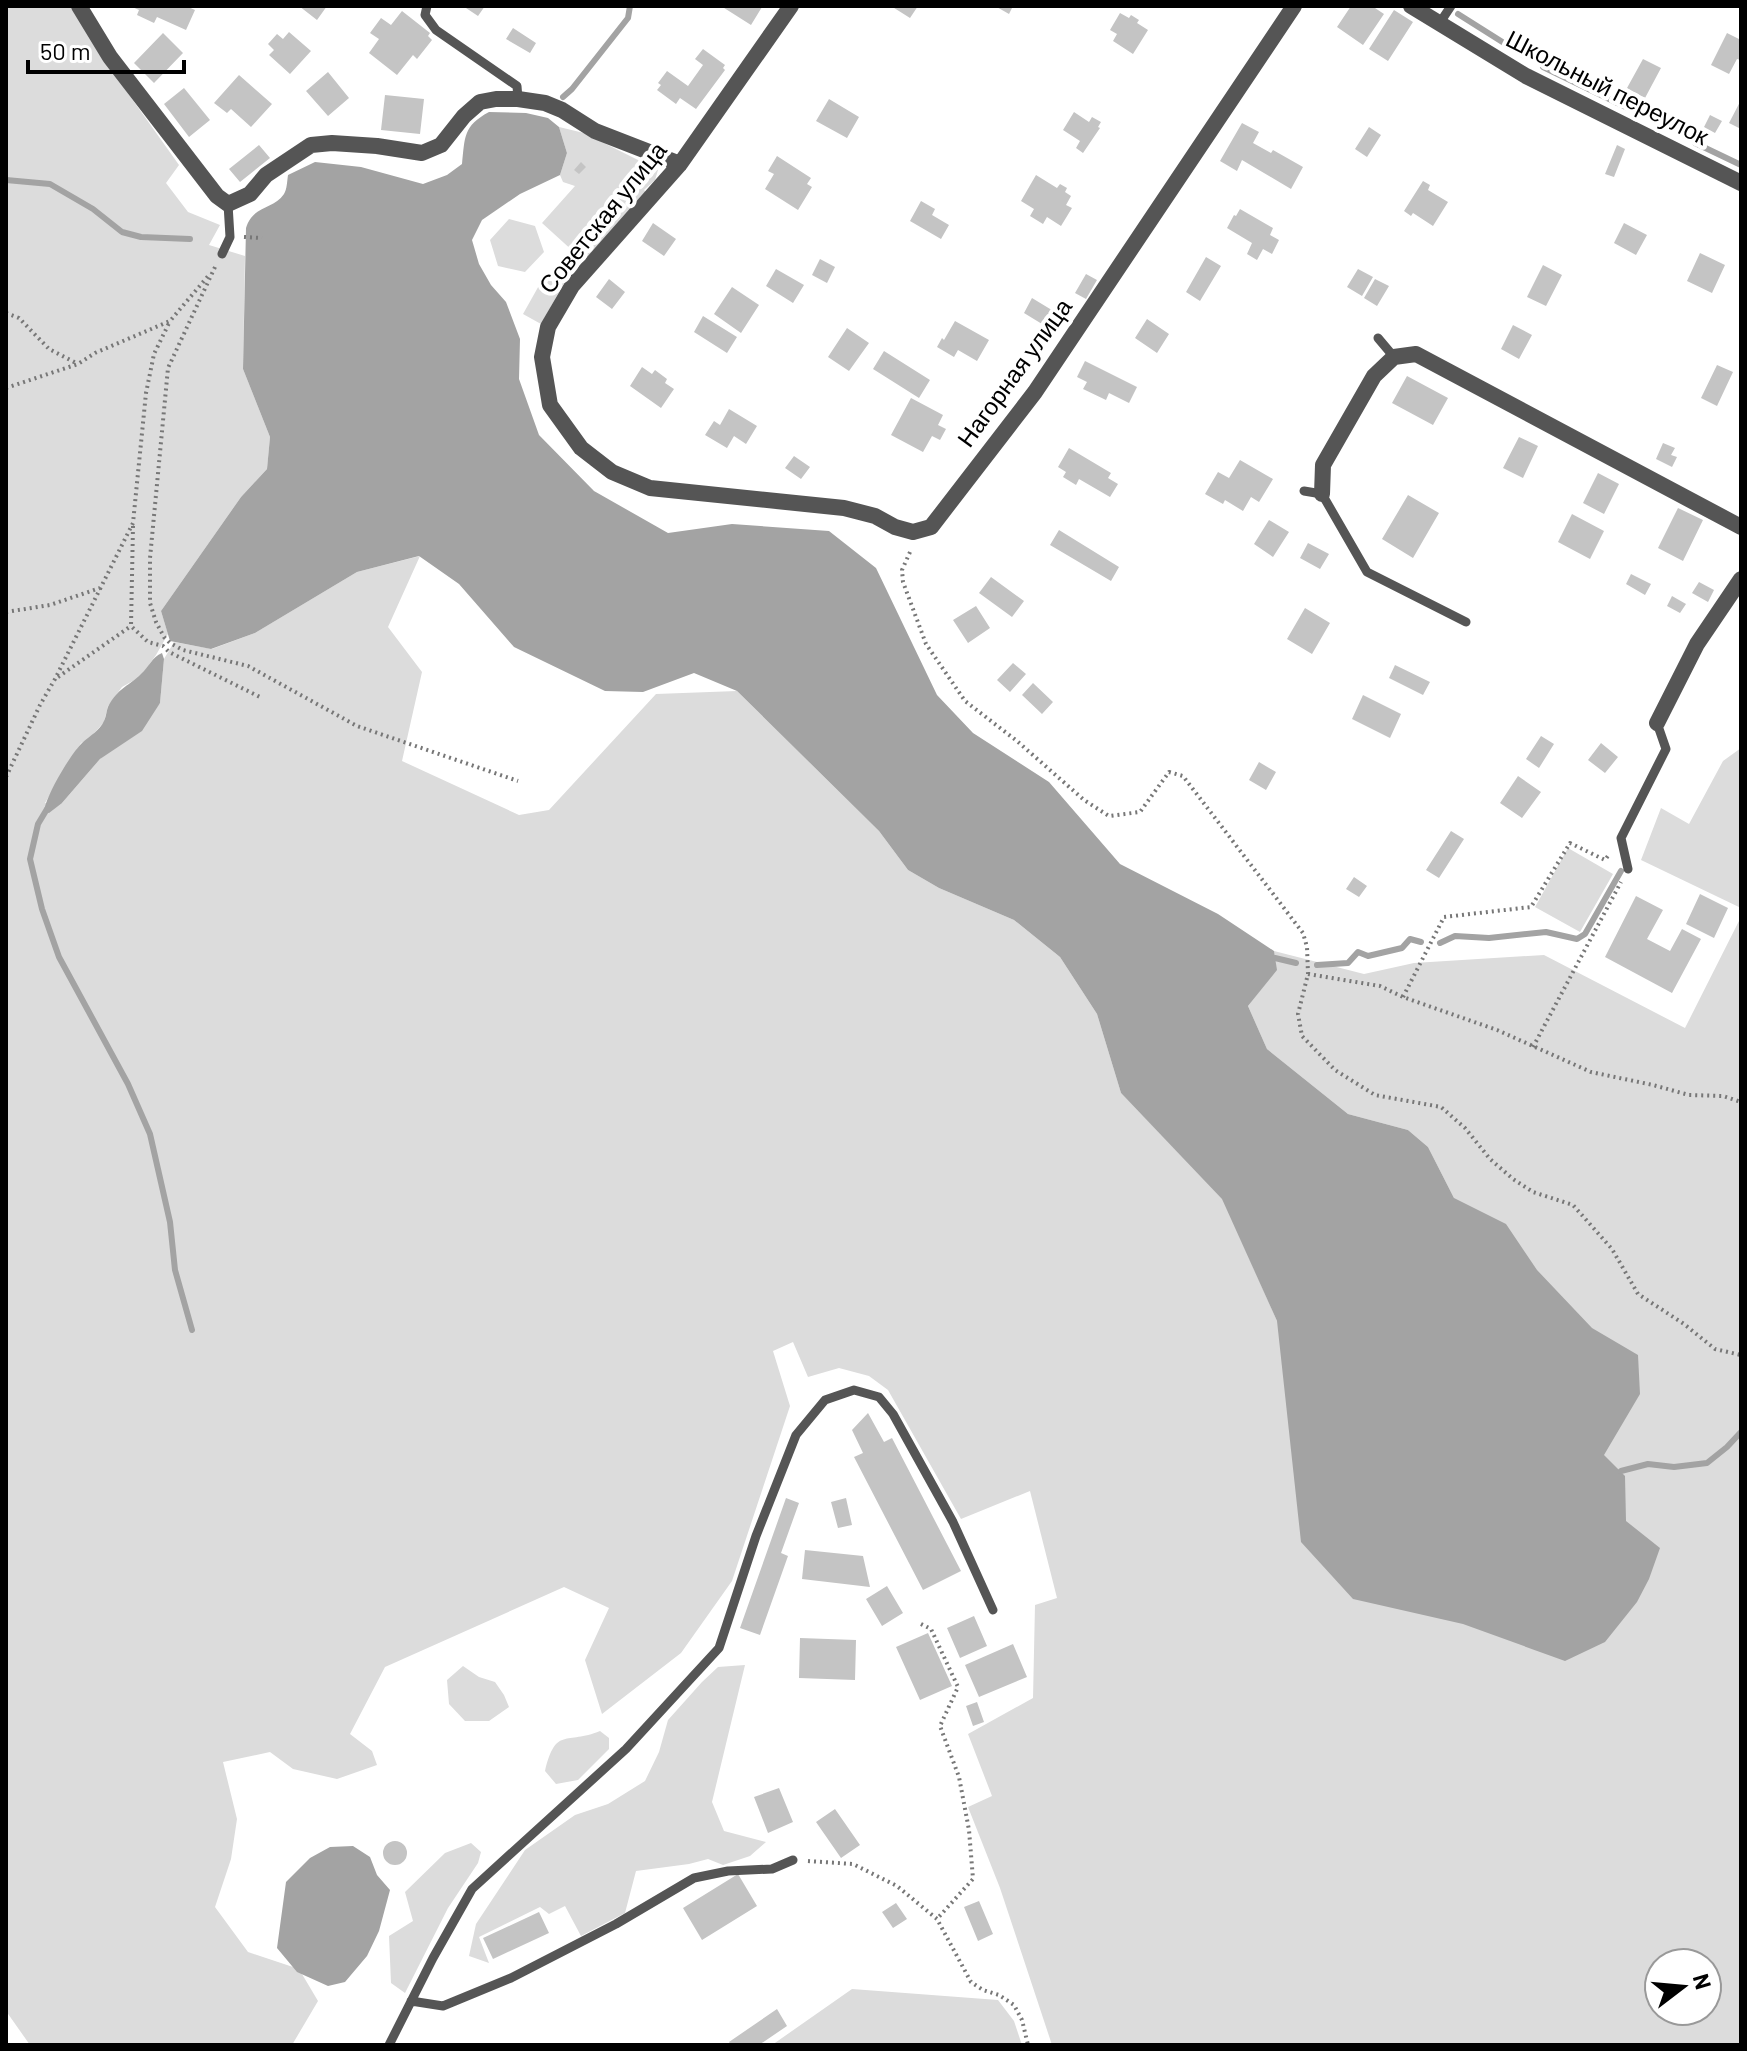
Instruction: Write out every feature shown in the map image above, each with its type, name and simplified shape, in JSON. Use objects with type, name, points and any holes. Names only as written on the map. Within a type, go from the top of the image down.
[{"type":"street","points":[[79,6],[110,57],[217,196],[228,204],[250,194],[266,175],[311,145],[377,146],[422,153],[441,145],[464,116],[480,102],[496,99],[545,103],[595,131],[680,164]]},
{"type":"street","name":"Советская улица","points":[[650,488],[612,472],[581,448],[550,405],[542,357],[548,327],[572,286],[680,164],[791,6]]},
{"type":"street","name":"Нагорная улица","points":[[650,488],[844,508],[875,516],[913,532],[931,527],[1035,392],[1294,6]]},
{"type":"street","name":"Школьный переулок","points":[[1411,6],[1526,76],[1741,183]]},
{"type":"street","points":[[1322,494],[1323,465],[1374,376],[1394,357],[1416,354],[1741,527]]},
{"type":"street","points":[[1657,723],[1697,644],[1741,579]]},
{"type":"lane","points":[[427,6],[425,15],[436,30],[517,86],[518,99]]},
{"type":"lane","points":[[1439,24],[1451,6]]},
{"type":"lane","points":[[222,254],[230,237],[228,204]]},
{"type":"lane","points":[[1378,338],[1394,357]]},
{"type":"lane","points":[[1304,491],[1322,494],[1367,572],[1466,622]]},
{"type":"lane","points":[[1628,869],[1621,838],[1666,749],[1657,723]]},
{"type":"lane","points":[[389,2045],[472,1889],[626,1749],[719,1648],[756,1536],[796,1435],[825,1400],[854,1390],[879,1397],[893,1414],[953,1522],[993,1610]]},
{"type":"lane","points":[[411,2001],[443,2006],[511,1978],[616,1924],[694,1878],[728,1871],[772,1869],[793,1860]]},
{"type":"path","points":[[222,254],[168,368],[150,558],[150,603],[164,637],[183,650],[248,666],[357,726],[518,781]]},
{"type":"path","points":[[213,270],[170,321],[154,354],[146,393],[133,523],[131,626],[148,642],[163,646],[169,652],[262,698]]},
{"type":"path","points":[[6,313],[19,318],[49,349],[78,364]]},
{"type":"path","points":[[6,388],[78,364],[95,353],[170,321]]},
{"type":"path","points":[[6,777],[133,523]]},
{"type":"path","points":[[910,552],[902,570],[903,582],[926,644],[965,701],[1017,741],[1084,800],[1109,816],[1140,812],[1169,772],[1183,776],[1303,933],[1308,974],[1298,1014],[1302,1036],[1335,1070],[1375,1095],[1441,1107],[1513,1179],[1533,1192],[1573,1205],[1612,1249],[1638,1294],[1715,1349],[1741,1355]]},
{"type":"path","points":[[6,612],[50,605],[101,588]]},
{"type":"path","points":[[55,679],[131,626]]},
{"type":"path","points":[[1403,997],[1444,917],[1531,907],[1570,843],[1605,860],[1621,838]]},
{"type":"path","points":[[1533,1047],[1628,869]]},
{"type":"path","points":[[1308,974],[1380,986],[1497,1030],[1591,1072],[1689,1095],[1723,1096],[1741,1102]]},
{"type":"path","points":[[921,1624],[931,1629],[958,1687],[940,1726],[959,1777],[969,1830],[973,1879],[937,1919]]},
{"type":"path","points":[[793,1860],[853,1864],[897,1886],[937,1919],[971,1982],[1014,2005],[1022,2020],[1028,2045]]},
{"type":"shaded area","points":[[6,6],[73,6],[105,61],[179,165],[166,183],[188,212],[220,225],[209,245],[245,256],[243,369],[270,437],[267,469],[241,497],[161,611],[168,634],[156,655],[138,678],[122,687],[108,706],[104,722],[81,743],[45,803],[62,803],[100,759],[160,703],[164,659],[174,642],[212,649],[255,633],[357,572],[420,556],[388,627],[422,672],[402,761],[519,815],[549,810],[656,694],[737,691],[879,831],[908,870],[939,888],[1014,920],[1060,957],[1097,1014],[1121,1093],[1223,1199],[1277,1321],[1454,1198],[1428,1147],[1408,1130],[1348,1114],[1267,1049],[1248,1006],[1276,970],[1274,951],[1364,974],[1414,963],[1544,955],[1685,1028],[1741,917],[1741,2045],[1052,2045],[1000,1888],[968,1807],[992,1796],[968,1734],[1033,1698],[1035,1605],[1057,1598],[1030,1491],[961,1519],[888,1390],[869,1376],[839,1368],[808,1377],[793,1342],[773,1351],[790,1406],[732,1581],[681,1653],[602,1714],[585,1660],[609,1608],[564,1587],[385,1667],[350,1734],[372,1751],[377,1765],[337,1779],[293,1769],[270,1752],[223,1762],[237,1819],[231,1859],[215,1907],[248,1952],[299,1969],[318,2001],[292,2045],[30,2045],[6,2011]]},
{"type":"shaded area","points":[[489,112],[526,113],[548,118],[559,127],[567,153],[560,175],[520,194],[482,220],[472,240],[479,264],[506,302],[520,339],[519,379],[539,435],[594,491],[668,533],[732,524],[829,531],[876,568],[937,695],[973,733],[1049,782],[1120,864],[1218,914],[1274,951],[1277,970],[1248,1006],[1267,1049],[1348,1114],[1408,1130],[1428,1147],[1454,1198],[1506,1224],[1537,1270],[1592,1328],[1638,1355],[1640,1394],[1604,1455],[1625,1476],[1626,1521],[1660,1548],[1637,1602],[1605,1642],[1565,1661],[1463,1624],[1353,1599],[1301,1542],[1277,1321],[1222,1199],[1121,1093],[1097,1014],[1060,957],[1014,920],[939,888],[908,870],[879,831],[737,691],[694,673],[643,692],[605,691],[514,647],[459,584],[419,556],[357,572],[255,633],[211,649],[170,641],[161,611],[241,497],[267,469],[270,437],[243,369],[246,228],[249,221],[258,211],[284,194],[288,175],[315,162],[361,167],[423,184],[447,175],[462,164],[470,127]]},
{"type":"shaded area","points":[[559,127],[584,133],[658,170],[655,180],[644,190],[647,193],[585,262],[542,223],[575,186],[563,182],[560,175],[567,153]]},
{"type":"shaded area","points":[[509,219],[535,226],[544,252],[525,272],[498,266],[490,240]]},
{"type":"shaded area","points":[[546,273],[564,283],[541,324],[523,314]]},
{"type":"shaded area","points":[[162,653],[160,703],[142,731],[100,759],[62,803],[49,813],[44,812],[66,765],[83,742],[102,724],[114,698]]},
{"type":"shaded area","points":[[1741,748],[1741,908],[1641,860],[1661,808],[1689,824],[1723,761]]},
{"type":"shaded area","points":[[1568,848],[1613,874],[1580,932],[1535,907]]},
{"type":"shaded area","points":[[745,1665],[712,1802],[724,1831],[766,1842],[750,1856],[723,1865],[708,1859],[636,1871],[625,1913],[581,1936],[565,1906],[549,1914],[540,1907],[479,1937],[489,1963],[469,1956],[476,1924],[525,1850],[575,1815],[608,1804],[645,1781],[659,1752],[668,1720],[718,1667]]},
{"type":"shaded area","points":[[463,1666],[479,1677],[495,1682],[509,1707],[489,1721],[465,1721],[449,1704],[447,1680]]},
{"type":"shaded area","points":[[600,1731],[609,1738],[609,1749],[578,1780],[556,1784],[545,1771],[553,1748],[564,1739]]},
{"type":"shaded area","points":[[471,1843],[481,1852],[478,1863],[448,1908],[405,1993],[391,1983],[389,1936],[413,1921],[405,1892],[445,1853]]},
{"type":"shaded area","points":[[353,1846],[370,1857],[377,1875],[390,1890],[379,1931],[367,1956],[345,1982],[328,1986],[297,1972],[277,1948],[286,1882],[310,1858],[330,1847]]},
{"type":"shaded area","points":[[852,1989],[998,2000],[1014,2021],[1022,2045],[772,2045]]},
{"type":"building","points":[[130,6],[186,6],[195,10],[186,30],[157,17],[154,23],[137,15],[139,10]]},
{"type":"building","points":[[299,6],[327,6],[317,20]]},
{"type":"building","points":[[463,6],[485,6],[478,16]]},
{"type":"building","points":[[721,6],[760,6],[762,7],[751,25]]},
{"type":"building","points":[[891,6],[918,6],[910,18]]},
{"type":"building","points":[[995,6],[1013,6],[1009,14]]},
{"type":"building","points":[[1351,6],[1372,6],[1384,14],[1363,45],[1337,27]]},
{"type":"building","points":[[1394,10],[1413,22],[1388,61],[1369,49]]},
{"type":"building","points":[[402,11],[430,33],[428,36],[432,40],[417,59],[413,55],[397,75],[369,53],[379,39],[370,33],[381,18],[391,25]]},
{"type":"building","points":[[1120,13],[1129,18],[1131,15],[1148,30],[1133,54],[1113,41],[1117,34],[1110,30]]},
{"type":"building","points":[[513,28],[536,43],[530,53],[506,39]]},
{"type":"building","points":[[289,32],[311,51],[290,74],[269,55],[274,50],[268,44],[277,34],[283,39]]},
{"type":"building","points":[[163,33],[183,53],[154,83],[134,63]]},
{"type":"building","points":[[1727,33],[1741,40],[1741,60],[1737,59],[1729,74],[1711,65]]},
{"type":"building","points":[[703,49],[725,65],[725,70],[696,109],[680,98],[676,104],[657,90],[667,71],[688,86],[703,65],[695,59]]},
{"type":"building","points":[[1643,59],[1661,68],[1645,98],[1627,88]]},
{"type":"building","points":[[328,72],[349,98],[328,116],[306,91]]},
{"type":"building","points":[[239,75],[272,104],[251,127],[231,109],[227,113],[214,103]]},
{"type":"building","points":[[184,88],[210,120],[189,137],[164,104]]},
{"type":"building","points":[[385,95],[424,99],[420,134],[381,130]]},
{"type":"building","points":[[829,99],[859,117],[847,138],[816,121]]},
{"type":"building","points":[[1741,100],[1741,129],[1729,123]]},
{"type":"building","points":[[1074,112],[1089,122],[1092,117],[1101,122],[1083,153],[1076,148],[1080,141],[1063,130]]},
{"type":"building","points":[[1710,115],[1722,121],[1715,133],[1704,127]]},
{"type":"building","points":[[1242,123],[1259,132],[1253,143],[1303,167],[1291,189],[1242,160],[1237,171],[1220,161]]},
{"type":"building","points":[[1369,127],[1381,135],[1367,157],[1355,149]]},
{"type":"building","points":[[259,145],[270,158],[240,182],[229,169]]},
{"type":"building","points":[[1617,145],[1625,149],[1614,177],[1605,174]]},
{"type":"building","points":[[777,156],[811,178],[807,184],[812,187],[798,210],[765,189],[774,174],[768,171]]},
{"type":"building","points":[[581,162],[586,167],[579,174],[574,170]]},
{"type":"building","points":[[1036,175],[1057,188],[1060,184],[1067,188],[1065,192],[1071,196],[1066,205],[1072,208],[1061,226],[1047,217],[1043,224],[1030,216],[1034,209],[1021,201]]},
{"type":"building","points":[[1423,181],[1430,185],[1428,190],[1448,202],[1433,226],[1404,211]]},
{"type":"building","points":[[921,201],[935,209],[932,215],[949,225],[941,239],[910,221]]},
{"type":"building","points":[[1240,209],[1273,228],[1270,235],[1279,240],[1272,254],[1263,249],[1257,260],[1247,254],[1252,243],[1227,228]]},
{"type":"building","points":[[653,223],[676,239],[664,256],[642,241]]},
{"type":"building","points":[[1624,223],[1647,235],[1636,255],[1614,243]]},
{"type":"building","points":[[1700,253],[1725,265],[1712,293],[1687,281]]},
{"type":"building","points":[[1206,257],[1221,266],[1200,301],[1186,292]]},
{"type":"building","points":[[820,259],[835,267],[827,283],[812,275]]},
{"type":"building","points":[[1543,265],[1562,275],[1546,306],[1527,297]]},
{"type":"building","points":[[776,269],[804,285],[793,303],[766,286]]},
{"type":"building","points":[[1358,269],[1373,277],[1362,296],[1347,287]]},
{"type":"building","points":[[1086,274],[1097,280],[1086,299],[1075,293]]},
{"type":"building","points":[[609,279],[625,292],[612,309],[596,297]]},
{"type":"building","points":[[1375,279],[1389,286],[1377,306],[1364,298]]},
{"type":"building","points":[[732,287],[759,305],[741,333],[714,314]]},
{"type":"building","points":[[1032,298],[1060,315],[1054,325],[1045,319],[1042,324],[1024,313]]},
{"type":"building","points":[[703,316],[737,337],[727,353],[694,332]]},
{"type":"building","points":[[1147,319],[1169,334],[1157,353],[1135,338]]},
{"type":"building","points":[[955,321],[989,340],[977,361],[958,350],[954,357],[937,347]]},
{"type":"building","points":[[1513,325],[1532,335],[1519,359],[1501,349]]},
{"type":"building","points":[[847,328],[869,343],[849,371],[828,357]]},
{"type":"building","points":[[884,351],[930,380],[919,398],[873,369]]},
{"type":"building","points":[[1085,361],[1137,387],[1129,403],[1109,393],[1106,400],[1083,389],[1087,382],[1077,377]]},
{"type":"building","points":[[1717,365],[1733,372],[1717,406],[1701,398]]},
{"type":"building","points":[[642,367],[652,374],[655,370],[674,389],[661,408],[630,386]]},
{"type":"building","points":[[1407,376],[1448,398],[1433,425],[1392,403]]},
{"type":"building","points":[[911,398],[943,415],[938,425],[946,429],[940,440],[932,436],[923,452],[891,435]]},
{"type":"building","points":[[729,409],[757,426],[746,444],[734,436],[727,448],[705,435],[714,421],[720,425]]},
{"type":"building","points":[[1519,437],[1538,446],[1523,478],[1503,468]]},
{"type":"building","points":[[1663,443],[1675,448],[1671,455],[1677,457],[1672,467],[1656,459]]},
{"type":"building","points":[[1069,448],[1111,473],[1108,478],[1118,484],[1110,497],[1079,479],[1076,485],[1063,477],[1066,472],[1058,467]]},
{"type":"building","points":[[794,456],[810,467],[801,479],[785,468]]},
{"type":"building","points":[[1240,460],[1273,479],[1259,502],[1251,497],[1243,511],[1225,500],[1223,504],[1205,494],[1218,472],[1229,478]]},
{"type":"building","points":[[1598,473],[1619,484],[1604,514],[1583,503]]},
{"type":"building","points":[[1408,495],[1439,513],[1413,558],[1382,539]]},
{"type":"building","points":[[1678,508],[1703,520],[1683,561],[1658,548]]},
{"type":"building","points":[[1572,514],[1604,531],[1590,559],[1558,542]]},
{"type":"building","points":[[1269,520],[1289,532],[1273,557],[1254,544]]},
{"type":"building","points":[[1059,530],[1119,567],[1111,581],[1050,545]]},
{"type":"building","points":[[1308,543],[1329,554],[1320,569],[1300,558]]},
{"type":"building","points":[[1631,574],[1651,584],[1645,595],[1626,584]]},
{"type":"building","points":[[991,577],[1024,601],[1012,617],[979,593]]},
{"type":"building","points":[[1699,582],[1714,590],[1708,602],[1692,593]]},
{"type":"building","points":[[1672,596],[1686,604],[1680,613],[1667,606]]},
{"type":"building","points":[[976,606],[990,628],[968,643],[953,620]]},
{"type":"building","points":[[1305,608],[1330,623],[1312,654],[1287,639]]},
{"type":"building","points":[[1013,663],[1026,674],[1010,692],[997,680]]},
{"type":"building","points":[[1395,665],[1430,682],[1423,695],[1389,678]]},
{"type":"building","points":[[1033,683],[1053,702],[1042,714],[1022,695]]},
{"type":"building","points":[[1363,695],[1401,714],[1390,738],[1352,719]]},
{"type":"building","points":[[1541,736],[1554,744],[1539,768],[1526,759]]},
{"type":"building","points":[[1601,743],[1618,757],[1605,773],[1588,760]]},
{"type":"building","points":[[1259,762],[1276,772],[1266,790],[1249,780]]},
{"type":"building","points":[[1518,776],[1541,792],[1522,818],[1500,803]]},
{"type":"building","points":[[1451,831],[1464,839],[1439,878],[1426,870]]},
{"type":"building","points":[[1354,877],[1367,886],[1359,897],[1346,889]]},
{"type":"building","points":[[1700,894],[1728,908],[1714,938],[1686,924]]},
{"type":"building","points":[[1636,896],[1663,910],[1647,939],[1670,951],[1682,929],[1701,939],[1672,993],[1605,957]]},
{"type":"building","points":[[868,1413],[884,1442],[892,1438],[961,1571],[923,1590],[854,1457],[863,1453],[852,1430]]},
{"type":"building","points":[[786,1498],[799,1503],[781,1553],[788,1556],[760,1635],[740,1628]]},
{"type":"building","points":[[846,1498],[852,1525],[838,1528],[831,1502]]},
{"type":"building","points":[[805,1550],[863,1556],[870,1587],[802,1579]]},
{"type":"building","points":[[887,1586],[903,1613],[882,1626],[866,1599]]},
{"type":"building","points":[[974,1616],[987,1646],[960,1658],[947,1628]]},
{"type":"building","points":[[928,1633],[952,1686],[920,1700],[896,1647]]},
{"type":"building","points":[[800,1638],[856,1640],[855,1680],[799,1678]]},
{"type":"building","points":[[1013,1644],[1027,1677],[979,1697],[965,1665]]},
{"type":"building","points":[[977,1702],[984,1722],[973,1726],[966,1706]]},
{"type":"building","points":[[779,1788],[793,1822],[768,1833],[754,1797]]},
{"type":"building","points":[[835,1809],[860,1845],[841,1858],[816,1822]]},
{"type":"building","points":[[395,1841],[406,1848],[407,1853],[400,1864],[395,1865],[384,1858],[383,1853],[390,1842]]},
{"type":"building","points":[[738,1874],[757,1906],[702,1940],[683,1908]]},
{"type":"building","points":[[979,1901],[993,1934],[978,1941],[964,1907]]},
{"type":"building","points":[[896,1903],[907,1919],[893,1928],[882,1912]]},
{"type":"building","points":[[539,1912],[549,1933],[493,1959],[483,1938]]},
{"type":"building","points":[[777,2009],[787,2026],[759,2045],[731,2045],[729,2042]]},
{"type":"waterway","points":[[563,97],[628,18],[630,6]]},
{"type":"waterway","points":[[1458,14],[1523,55]]},
{"type":"waterway","points":[[1543,67],[1634,111]]},
{"type":"waterway","points":[[1695,143],[1741,165]]},
{"type":"waterway","points":[[6,180],[50,184],[93,209],[122,232],[141,237],[190,239]]},
{"type":"waterway","points":[[47,809],[38,824],[30,859],[42,909],[59,957],[128,1084],[150,1134],[170,1222],[175,1270],[192,1330]]},
{"type":"waterway","points":[[1440,943],[1455,936],[1489,938],[1546,932],[1577,939],[1585,934],[1621,871]]},
{"type":"waterway","points":[[1317,965],[1348,963],[1358,952],[1368,956],[1402,948],[1410,939],[1421,942]]},
{"type":"waterway","points":[[1275,958],[1296,963]]},
{"type":"waterway","points":[[1621,1471],[1648,1464],[1674,1467],[1707,1463],[1741,1432]]}]
